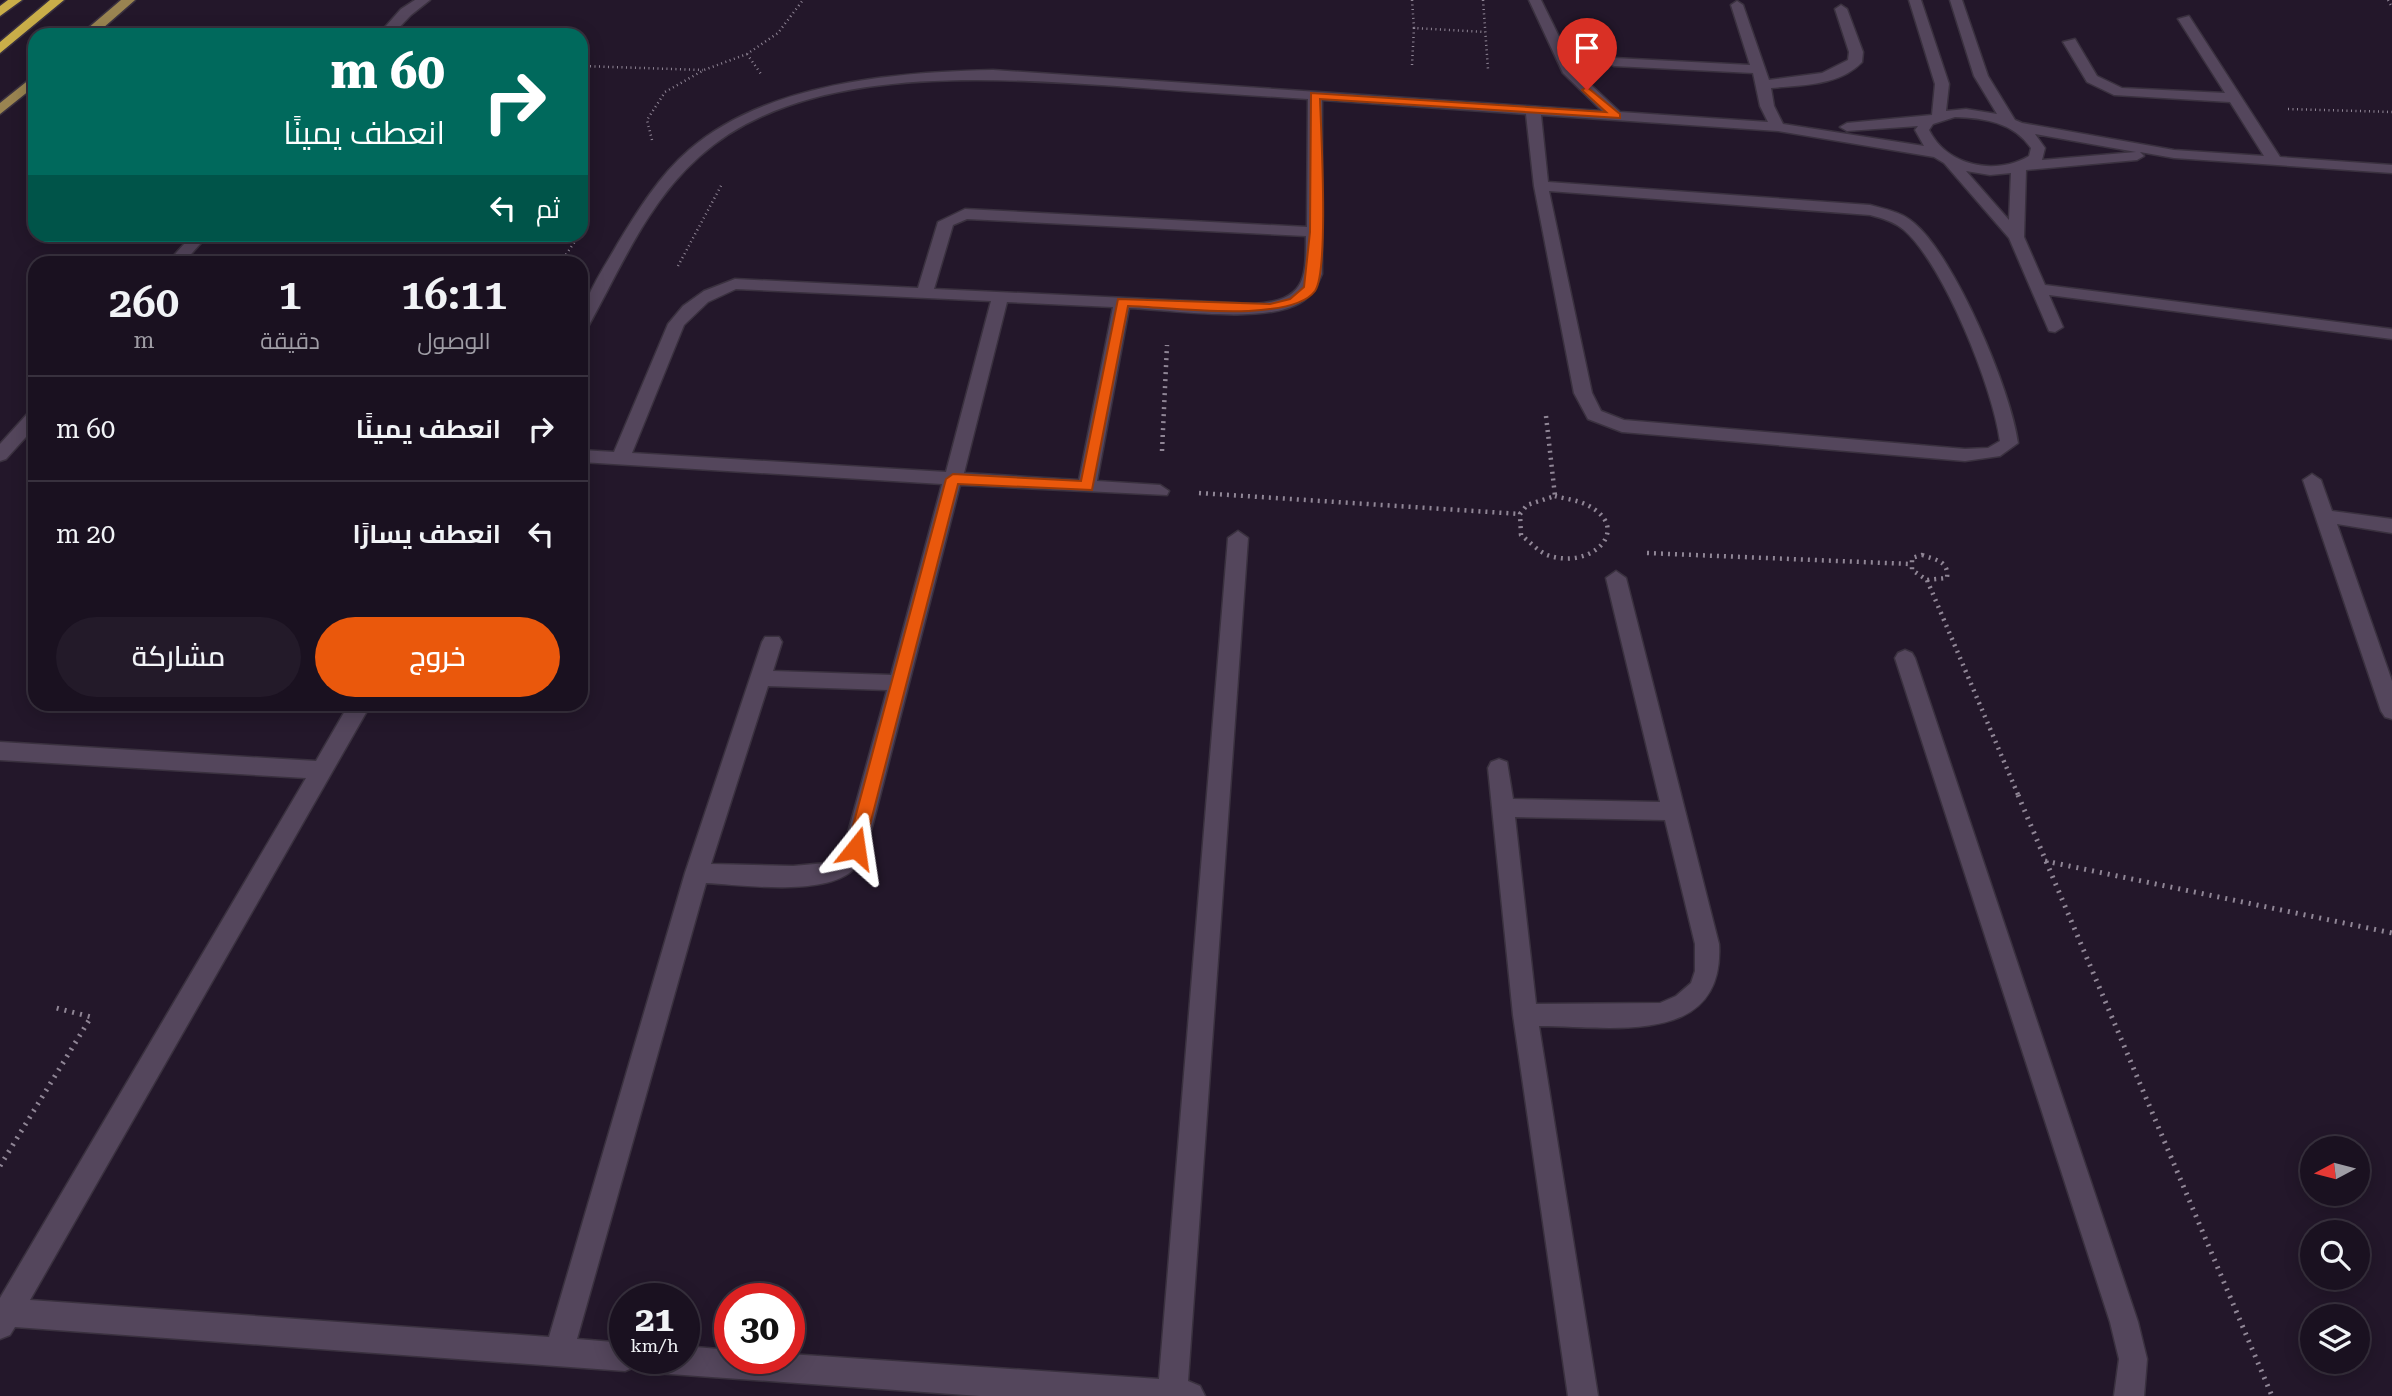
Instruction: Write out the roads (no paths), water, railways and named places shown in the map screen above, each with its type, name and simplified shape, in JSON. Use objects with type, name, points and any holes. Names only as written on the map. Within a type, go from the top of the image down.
[{"type":"highway","points":[[0,12],[16,0]]},
{"type":"highway","points":[[0,50],[58,0]]},
{"type":"main road","points":[[95,28],[129,0]]},
{"type":"main road","points":[[0,110],[28,85]]},
{"type":"street","points":[[391,28],[406,12],[424,0]]},
{"type":"street","points":[[1535,0],[1570,73],[1616,116]]},
{"type":"street","points":[[1915,0],[1942,84],[1933,118],[1922,130],[1925,142],[1979,191],[2017,237],[2055,327]]},
{"type":"street","points":[[1956,0],[1981,76],[2015,125],[2032,138],[2038,148],[2036,158],[2023,167]]},
{"type":"street","points":[[1737,5],[1764,85],[1767,106],[1778,127]]},
{"type":"street","points":[[1764,85],[1847,70],[1855,62],[1856,52],[1841,9]]},
{"type":"street","points":[[2184,19],[2275,161]]},
{"type":"street","points":[[2070,42],[2092,79],[2119,92],[2237,103]]},
{"type":"street","points":[[1614,62],[1758,69]]},
{"type":"street","points":[[588,313],[666,181],[697,152],[736,127],[782,106],[833,89],[885,79],[939,74],[993,74],[1778,127],[1850,127],[1972,113],[2015,125],[2174,154],[2392,169]]},
{"type":"street","points":[[621,458],[677,324],[689,307],[708,293],[735,284],[1243,309],[1270,308],[1294,301],[1310,289],[1314,274],[1315,96]]},
{"type":"street","points":[[1534,110],[1541,186],[1583,393],[1587,407],[1604,421],[1622,426],[1965,455],[1984,455],[2000,451],[2009,443],[2009,431],[1988,370],[1950,287],[1920,237],[1899,219],[1870,210],[1541,186]]},
{"type":"street","points":[[1778,127],[1942,156],[1971,167],[1997,170],[2174,154]]},
{"type":"street","points":[[2017,237],[2023,167]]},
{"type":"street","points":[[925,293],[946,222],[957,215],[1316,232]]},
{"type":"street","points":[[182,256],[195,242]]},
{"type":"street","points":[[2038,289],[2388,334],[2392,351]]},
{"type":"street","points":[[697,873],[808,876],[838,869],[850,859],[859,835],[1001,296]]},
{"type":"street","points":[[1087,486],[1122,302]]},
{"type":"street","points":[[0,455],[28,424]]},
{"type":"street","points":[[588,456],[1160,491]]},
{"type":"street","points":[[2312,480],[2386,679],[2392,711]]},
{"type":"street","points":[[2324,516],[2392,526]]},
{"type":"street","points":[[700,1362],[1181,1395],[1238,538]]},
{"type":"street","points":[[1525,1015],[1660,1014],[1680,1007],[1696,996],[1705,981],[1709,963],[1707,944],[1616,578]]},
{"type":"street","points":[[559,1353],[697,873],[763,678],[772,642]]},
{"type":"street","points":[[1905,658],[2124,1322],[2133,1359],[2129,1396]]},
{"type":"street","points":[[763,678],[898,683]]},
{"type":"street","points":[[356,711],[4,1318],[609,1356]]},
{"type":"street","points":[[0,751],[321,770]]},
{"type":"street","points":[[1499,768],[1525,1015],[1583,1396]]},
{"type":"street","points":[[1503,808],[1672,811]]}]
